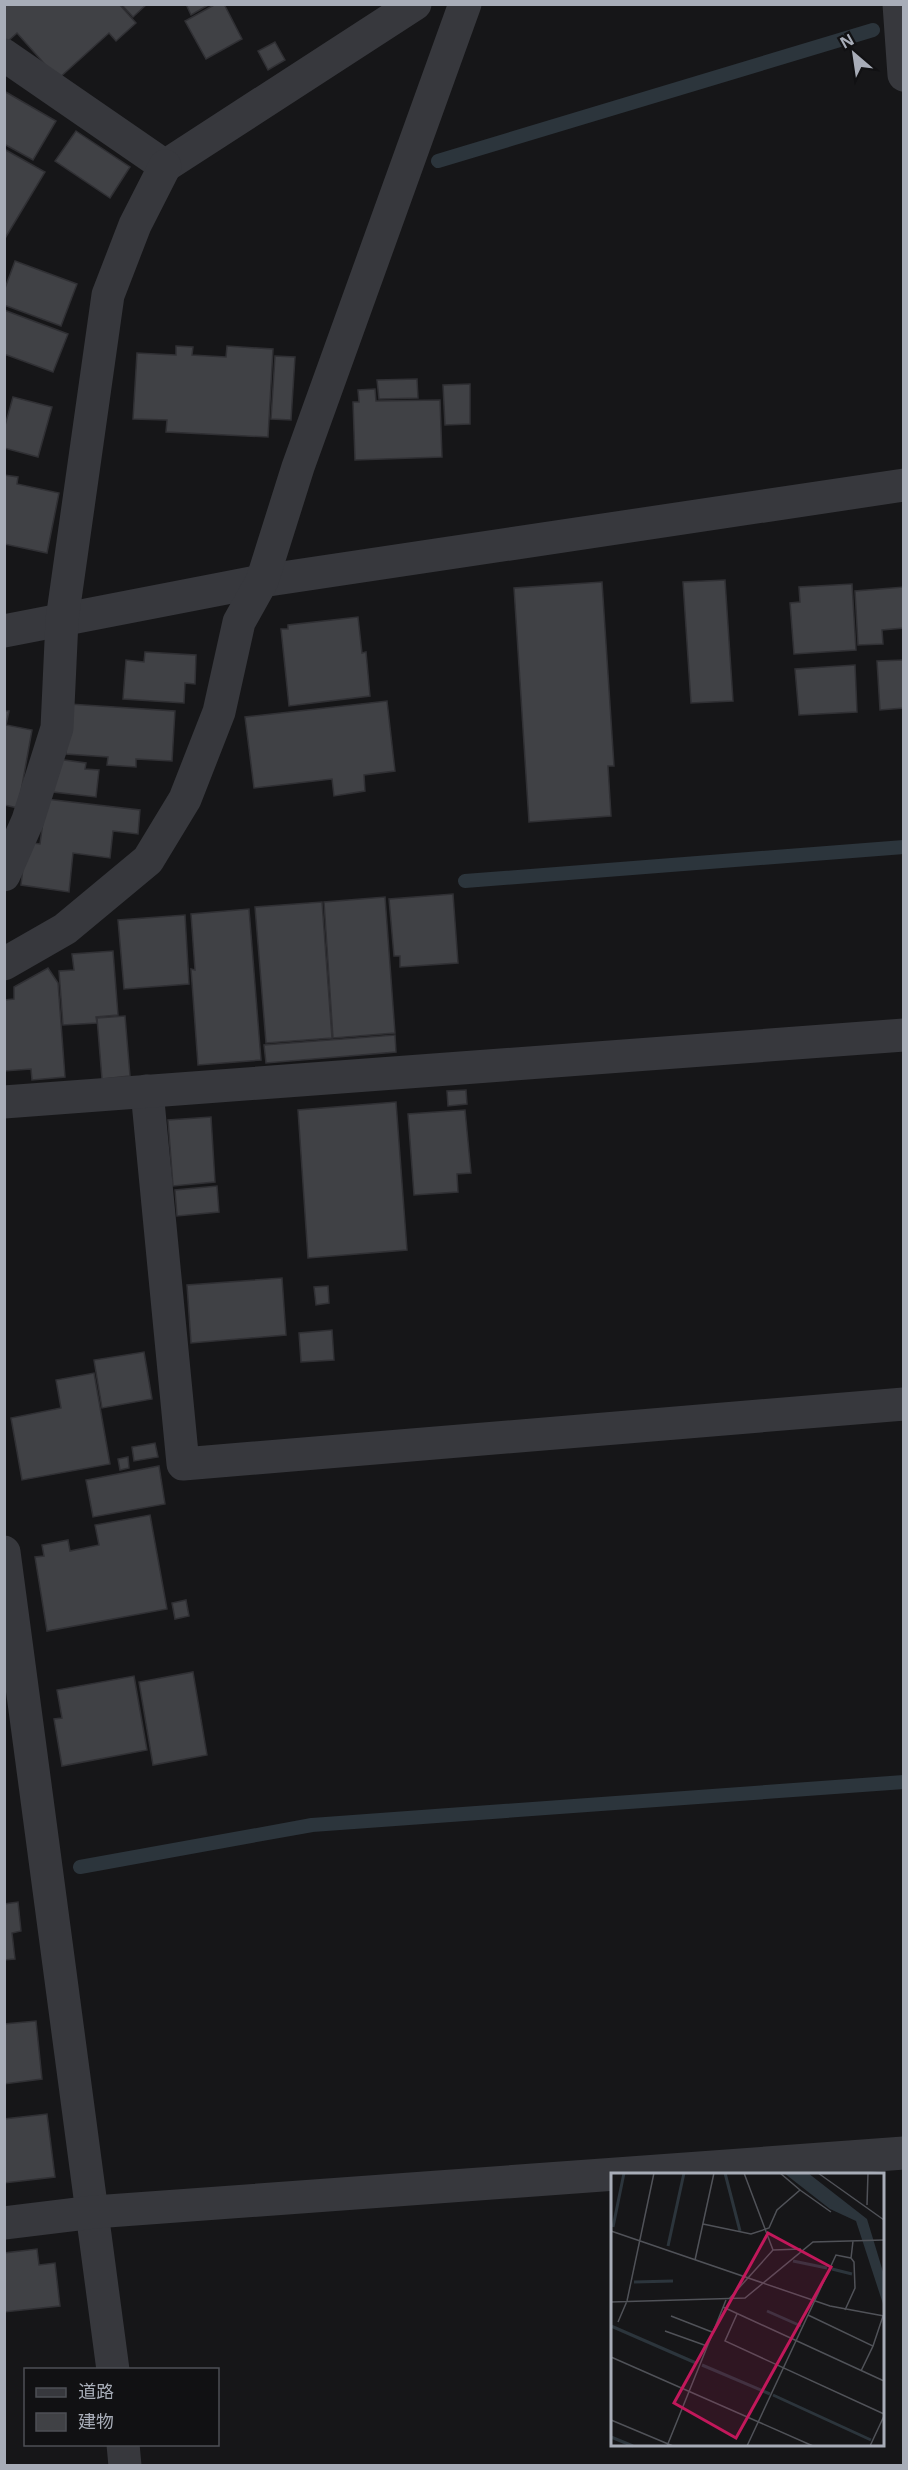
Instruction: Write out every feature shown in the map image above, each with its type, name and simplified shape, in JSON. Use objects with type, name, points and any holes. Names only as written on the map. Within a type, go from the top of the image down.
[{"type":"street","points":[[4,875],[28,820],[57,728],[62,620],[108,295],[135,225],[165,166],[415,4]]},
{"type":"street","points":[[4,964],[65,929],[148,860],[185,799],[219,712],[239,622],[262,581],[298,467],[465,4]]},
{"type":"street","points":[[899,4],[903,75]]},
{"type":"street","points":[[4,55],[165,166]]},
{"type":"street","points":[[4,631],[262,581],[903,485]]},
{"type":"street","points":[[4,1102],[903,1035]]},
{"type":"street","points":[[147,1091],[183,1464],[903,1404]]},
{"type":"street","points":[[4,1552],[10,1638],[94,2212],[113,2368]]},
{"type":"street","points":[[629,2173],[903,2153]]},
{"type":"street","points":[[4,2223],[94,2212],[611,2174]]},
{"type":"street","points":[[123,2446],[125,2466]]},
{"type":"building","points":[[5,4],[119,4],[136,23],[116,41],[109,33],[58,79],[17,33],[7,42],[4,40]]},
{"type":"building","points":[[121,4],[147,4],[133,17]]},
{"type":"building","points":[[186,4],[210,4],[191,15]]},
{"type":"building","points":[[216,4],[224,4],[242,39],[206,59],[185,21]]},
{"type":"building","points":[[275,42],[285,60],[268,70],[258,51]]},
{"type":"building","points":[[4,91],[56,121],[33,160],[4,144]]},
{"type":"building","points":[[76,131],[130,167],[110,198],[55,161]]},
{"type":"building","points":[[4,149],[45,172],[4,240]]},
{"type":"building","points":[[15,261],[77,284],[61,326],[4,305],[4,291]]},
{"type":"building","points":[[4,310],[68,334],[53,372],[4,354]]},
{"type":"building","points":[[176,346],[193,347],[192,355],[226,357],[227,346],[273,349],[268,437],[166,432],[167,420],[133,419],[137,353],[176,355]]},
{"type":"building","points":[[275,356],[295,357],[291,420],[271,419]]},
{"type":"building","points":[[417,379],[418,398],[379,399],[377,380]]},
{"type":"building","points":[[470,384],[470,424],[445,425],[443,385]]},
{"type":"building","points":[[375,389],[376,401],[440,400],[442,457],[355,460],[353,402],[359,402],[358,390]]},
{"type":"building","points":[[13,397],[52,407],[38,457],[4,448],[4,429]]},
{"type":"building","points":[[4,475],[18,477],[17,484],[59,493],[47,553],[4,544]]},
{"type":"building","points":[[725,580],[733,701],[691,703],[683,582]]},
{"type":"building","points":[[602,582],[614,766],[608,766],[611,816],[529,822],[514,588]]},
{"type":"building","points":[[852,584],[856,650],[794,654],[790,603],[800,602],[799,587]]},
{"type":"building","points":[[904,587],[904,628],[882,630],[883,644],[858,645],[855,591]]},
{"type":"building","points":[[358,617],[362,653],[366,652],[370,696],[289,706],[281,629],[288,629],[288,625]]},
{"type":"building","points":[[145,652],[196,655],[195,684],[185,683],[184,703],[123,699],[126,660],[144,662]]},
{"type":"building","points":[[904,660],[904,708],[880,710],[877,661]]},
{"type":"building","points":[[855,665],[857,712],[799,715],[795,669]]},
{"type":"building","points":[[387,701],[395,771],[364,775],[365,791],[334,796],[332,779],[254,788],[245,717]]},
{"type":"building","points":[[69,704],[175,711],[172,761],[136,759],[136,767],[107,765],[108,757],[66,754]]},
{"type":"building","points":[[4,711],[9,711],[6,725],[32,730],[18,808],[4,805]]},
{"type":"building","points":[[57,759],[86,763],[85,769],[99,770],[96,797],[53,792]]},
{"type":"building","points":[[46,799],[140,810],[138,834],[113,831],[110,858],[73,853],[69,892],[21,885],[26,842],[40,844]]},
{"type":"building","points":[[453,894],[458,963],[400,967],[400,956],[394,956],[389,899]]},
{"type":"building","points":[[385,897],[395,1033],[333,1038],[324,902]]},
{"type":"building","points":[[322,902],[332,1038],[266,1043],[255,907]]},
{"type":"building","points":[[249,909],[261,1060],[198,1065],[191,969],[195,970],[191,914]]},
{"type":"building","points":[[185,915],[189,984],[124,989],[118,920]]},
{"type":"building","points":[[113,951],[118,1015],[96,1017],[97,1023],[63,1025],[59,971],[74,970],[72,954]]},
{"type":"building","points":[[48,968],[58,983],[65,1077],[32,1080],[31,1069],[4,1071],[4,1000],[14,999],[14,987]]},
{"type":"building","points":[[125,1016],[130,1076],[102,1079],[97,1018]]},
{"type":"building","points":[[395,1035],[396,1052],[266,1063],[264,1045]]},
{"type":"building","points":[[466,1090],[467,1104],[448,1106],[447,1091]]},
{"type":"building","points":[[396,1102],[407,1250],[308,1258],[298,1110]]},
{"type":"building","points":[[465,1110],[471,1173],[457,1174],[458,1192],[414,1195],[408,1114]]},
{"type":"building","points":[[211,1117],[215,1182],[173,1186],[168,1120]]},
{"type":"building","points":[[217,1186],[219,1212],[177,1216],[175,1190]]},
{"type":"building","points":[[282,1278],[286,1335],[191,1343],[187,1285]]},
{"type":"building","points":[[328,1286],[329,1303],[316,1305],[314,1287]]},
{"type":"building","points":[[332,1330],[334,1360],[301,1362],[299,1333]]},
{"type":"building","points":[[144,1352],[152,1399],[102,1408],[94,1360]]},
{"type":"building","points":[[94,1373],[110,1464],[22,1480],[11,1418],[61,1408],[56,1380]]},
{"type":"building","points":[[155,1443],[158,1457],[134,1461],[132,1447]]},
{"type":"building","points":[[128,1457],[129,1468],[120,1470],[118,1459]]},
{"type":"building","points":[[159,1466],[165,1504],[93,1517],[86,1480]]},
{"type":"building","points":[[150,1515],[167,1609],[47,1631],[35,1557],[44,1556],[42,1545],[68,1540],[70,1551],[99,1545],[95,1525]]},
{"type":"building","points":[[186,1600],[189,1616],[175,1619],[172,1603]]},
{"type":"building","points":[[193,1672],[207,1755],[153,1765],[139,1682]]},
{"type":"building","points":[[134,1676],[147,1750],[62,1766],[54,1719],[62,1718],[57,1690]]},
{"type":"building","points":[[18,1902],[21,1931],[12,1933],[15,1959],[4,1960],[4,1904]]},
{"type":"building","points":[[36,2021],[42,2079],[4,2084],[4,2024]]},
{"type":"building","points":[[47,2114],[55,2177],[4,2183],[4,2119]]},
{"type":"building","points":[[37,2249],[39,2265],[55,2263],[60,2306],[4,2312],[4,2253]]},
{"type":"waterway","points":[[438,161],[873,30]]},
{"type":"waterway","points":[[465,881],[904,847]]},
{"type":"waterway","points":[[80,1867],[312,1825],[904,1782]]}]
